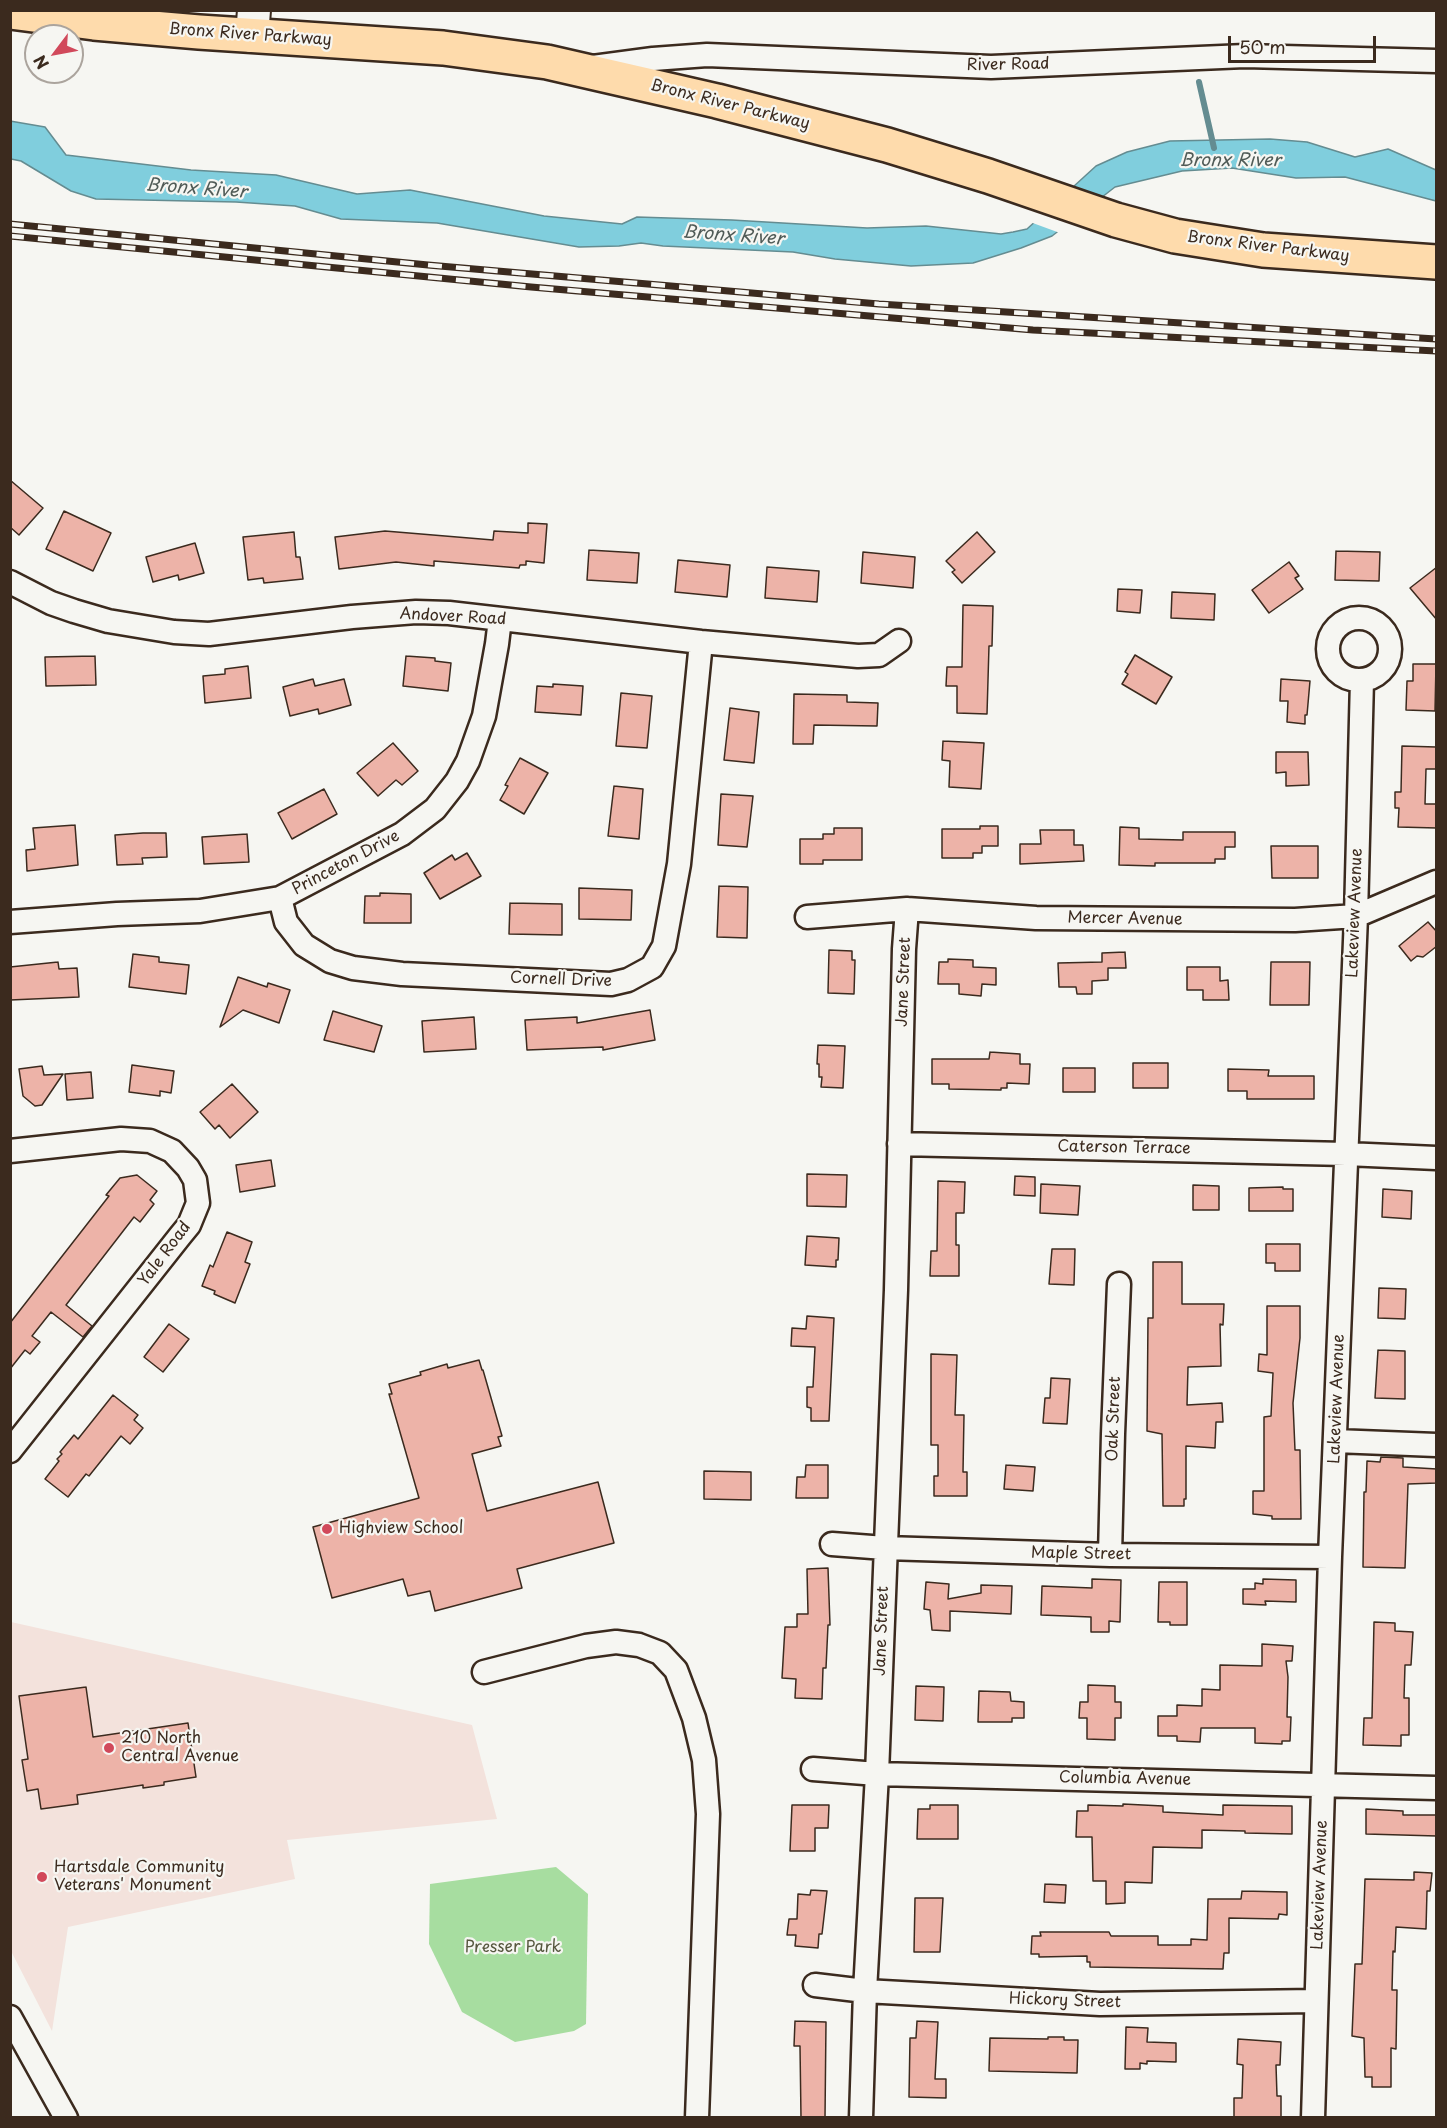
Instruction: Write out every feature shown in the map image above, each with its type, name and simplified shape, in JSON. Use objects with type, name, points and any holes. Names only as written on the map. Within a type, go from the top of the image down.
[{"type":"highway","name":"Bronx River Parkway","points":[[10,12],[94,23],[476,51],[580,69],[816,126],[919,154],[1044,195],[1079,218],[1135,246],[1223,266],[1276,273],[1437,284]]},
{"type":"highway","name":"Bronx River Parkway","points":[[84,42],[252,35],[426,69],[494,76],[562,88],[734,128],[1079,218],[1226,245],[1300,254],[1437,262]]},
{"type":"street","name":"River Road","points":[[580,69],[653,58],[707,55],[991,67],[1245,56],[1437,61]]},
{"type":"street","name":"Andover Road","points":[[10,582],[51,603],[74,611],[108,621],[174,632],[209,634],[352,616],[449,613],[701,642],[858,656],[879,655],[899,641]]},
{"type":"street","name":"Princeton Drive","points":[[10,922],[117,914],[200,911],[280,898],[402,834],[421,821],[446,796],[468,761],[484,716],[500,619]]},
{"type":"street","name":"Cornell Drive","points":[[280,898],[286,922],[304,945],[330,961],[361,970],[611,984],[628,981],[652,967],[664,946],[679,864],[701,642]]},
{"type":"street","name":"Lakeview Avenue","points":[[1313,2118],[1330,1557],[1356,916],[1362,680]]},
{"type":"street","name":"Mercer Avenue","points":[[807,917],[908,909],[1036,918],[1295,920],[1356,916],[1437,882]]},
{"type":"street","name":"Jane Street","points":[[861,2118],[864,1991],[877,1773],[896,1290],[904,949],[908,909]]},
{"type":"street","name":"Yale Road","points":[[10,1151],[121,1139],[150,1141],[172,1151],[188,1168],[195,1180],[198,1203],[180,1236],[10,1451]]},
{"type":"street","name":"Caterson Terrace","points":[[899,1144],[1437,1158]]},
{"type":"street","name":"Oak Street","points":[[1110,1555],[1119,1284]]},
{"type":"street","points":[[1335,1441],[1437,1445]]},
{"type":"street","name":"Maple Street","points":[[832,1544],[885,1548],[1110,1555],[1330,1557]]},
{"type":"street","points":[[484,1672],[586,1646],[616,1641],[639,1645],[660,1653],[676,1670],[694,1718],[704,1760],[708,1814],[697,2118]]},
{"type":"street","name":"Columbia Avenue","points":[[813,1769],[877,1773],[1437,1788]]},
{"type":"street","name":"Hickory Street","points":[[815,1985],[864,1991],[1100,2004],[1316,2001]]},
{"type":"street","points":[[10,2017],[66,2118]]},
{"type":"shaded area","points":[[11,1622],[472,1725],[497,1819],[287,1840],[295,1879],[68,1927],[52,2031],[11,1951]]},
{"type":"green space","name":"Presser Park","points":[[556,1867],[588,1894],[586,2024],[574,2031],[515,2042],[462,2012],[429,1944],[430,1884]]},
{"type":"water","name":"Bronx River","points":[[10,121],[45,127],[66,155],[191,170],[276,175],[357,194],[410,190],[544,216],[622,224],[637,217],[867,228],[926,226],[1001,234],[1027,229],[1096,166],[1127,152],[1170,141],[1270,139],[1307,142],[1355,157],[1388,149],[1436,170],[1436,201],[1345,177],[1296,178],[1232,168],[1182,171],[1115,187],[1052,236],[1021,248],[973,263],[911,266],[835,259],[793,252],[641,243],[579,247],[437,223],[341,219],[295,206],[236,202],[96,199],[71,191],[21,161],[11,159]]},
{"type":"pier","points":[[1064,191],[1088,211],[1060,233],[1030,222]]},
{"type":"building","points":[[10,480],[43,508],[19,535],[10,527]]},
{"type":"building","points":[[64,511],[111,533],[93,571],[46,549]]},
{"type":"building","points":[[528,523],[547,524],[544,563],[526,561],[526,565],[520,565],[519,568],[434,561],[434,566],[396,562],[339,569],[335,537],[385,531],[493,540],[494,531],[528,533]]},
{"type":"building","points":[[294,532],[296,557],[300,557],[303,579],[264,583],[263,578],[248,580],[243,537]]},
{"type":"building","points":[[977,532],[995,552],[962,583],[952,572],[955,570],[946,561]]},
{"type":"building","points":[[195,543],[204,573],[179,580],[178,575],[153,582],[146,557]]},
{"type":"building","points":[[589,550],[639,553],[637,583],[587,580]]},
{"type":"building","points":[[1336,551],[1380,552],[1379,581],[1335,580]]},
{"type":"building","points":[[863,552],[915,557],[913,588],[861,583]]},
{"type":"building","points":[[678,560],[730,565],[727,597],[675,592]]},
{"type":"building","points":[[1289,562],[1299,576],[1295,578],[1303,589],[1269,613],[1252,590]]},
{"type":"building","points":[[767,567],[819,571],[817,602],[765,598]]},
{"type":"building","points":[[1437,567],[1437,620],[1410,588]]},
{"type":"building","points":[[1118,589],[1142,590],[1140,613],[1117,611]]},
{"type":"building","points":[[1172,592],[1215,594],[1214,620],[1171,618]]},
{"type":"building","points":[[963,605],[993,606],[987,714],[957,713],[957,686],[946,686],[947,667],[962,667]]},
{"type":"building","points":[[1135,655],[1172,677],[1156,704],[1122,684],[1128,674],[1125,672]]},
{"type":"building","points":[[95,656],[96,685],[46,686],[45,657]]},
{"type":"building","points":[[406,656],[435,658],[435,661],[451,663],[448,691],[403,686]]},
{"type":"building","points":[[1413,664],[1436,664],[1435,711],[1406,710],[1407,681],[1413,681]]},
{"type":"building","points":[[248,666],[251,698],[205,703],[203,676],[225,674],[225,669]]},
{"type":"building","points":[[313,679],[315,686],[344,679],[351,705],[319,714],[318,709],[290,716],[283,687]]},
{"type":"building","points":[[1281,679],[1310,681],[1305,724],[1287,722],[1288,701],[1280,701]]},
{"type":"building","points":[[553,684],[583,686],[581,715],[535,712],[537,686],[553,687]]},
{"type":"building","points":[[621,693],[652,696],[647,748],[616,746]]},
{"type":"building","points":[[794,694],[847,695],[847,702],[878,703],[877,726],[814,725],[813,744],[793,744]]},
{"type":"building","points":[[730,708],[759,712],[754,763],[724,760]]},
{"type":"building","points":[[943,741],[984,743],[981,789],[949,787],[950,761],[942,760]]},
{"type":"building","points":[[393,743],[418,771],[402,785],[396,780],[378,796],[357,773]]},
{"type":"building","points":[[1402,746],[1436,747],[1436,769],[1426,769],[1425,804],[1437,804],[1437,828],[1398,827],[1399,808],[1395,808],[1395,792],[1401,792]]},
{"type":"building","points":[[1276,752],[1308,752],[1309,785],[1286,786],[1286,772],[1276,773]]},
{"type":"building","points":[[520,758],[548,773],[524,814],[500,800],[508,786],[505,785]]},
{"type":"building","points":[[614,786],[643,789],[639,839],[608,836]]},
{"type":"building","points":[[324,789],[337,814],[292,839],[278,813]]},
{"type":"building","points":[[721,794],[753,796],[747,847],[718,845]]},
{"type":"building","points":[[75,825],[78,865],[27,871],[26,850],[35,849],[33,828]]},
{"type":"building","points":[[980,826],[998,826],[998,846],[982,846],[982,853],[973,853],[973,858],[942,858],[942,829],[980,829]]},
{"type":"building","points":[[1120,827],[1139,828],[1139,839],[1183,840],[1183,832],[1235,832],[1235,847],[1225,847],[1225,859],[1215,859],[1215,863],[1119,865]]},
{"type":"building","points":[[834,828],[862,828],[862,860],[823,860],[823,864],[800,864],[800,839],[823,839],[823,834],[834,834]]},
{"type":"building","points":[[1040,830],[1074,830],[1074,845],[1083,845],[1084,861],[1020,864],[1020,844],[1041,844]]},
{"type":"building","points":[[166,833],[167,857],[142,858],[143,864],[117,865],[115,835]]},
{"type":"building","points":[[247,834],[249,862],[204,864],[202,837]]},
{"type":"building","points":[[1271,846],[1318,846],[1318,878],[1272,878]]},
{"type":"building","points":[[467,853],[481,876],[440,899],[424,873],[452,855],[455,860]]},
{"type":"building","points":[[719,886],[748,887],[747,938],[717,937]]},
{"type":"building","points":[[579,888],[632,890],[631,920],[579,919]]},
{"type":"building","points":[[380,893],[411,894],[411,923],[364,923],[365,896],[380,896]]},
{"type":"building","points":[[510,903],[562,904],[562,935],[509,934]]},
{"type":"building","points":[[1428,922],[1437,932],[1437,946],[1423,957],[1417,956],[1411,961],[1399,946]]},
{"type":"building","points":[[829,950],[852,951],[852,960],[855,960],[854,994],[828,993]]},
{"type":"building","points":[[1125,952],[1126,968],[1108,968],[1108,980],[1092,981],[1092,994],[1077,994],[1076,987],[1059,987],[1058,963],[1102,962],[1102,953]]},
{"type":"building","points":[[133,954],[159,957],[159,962],[189,965],[186,994],[129,987]]},
{"type":"building","points":[[948,959],[973,960],[973,967],[996,968],[996,985],[982,984],[981,996],[959,994],[959,984],[938,984],[939,962],[948,962]]},
{"type":"building","points":[[58,962],[59,969],[77,968],[79,997],[10,1000],[10,967]]},
{"type":"building","points":[[1271,962],[1310,962],[1309,1005],[1270,1005]]},
{"type":"building","points":[[1187,967],[1220,967],[1220,981],[1228,980],[1229,1000],[1203,1000],[1203,990],[1187,990]]},
{"type":"building","points":[[238,977],[267,987],[268,983],[290,990],[279,1023],[243,1010],[220,1027]]},
{"type":"building","points":[[650,1010],[655,1040],[603,1050],[603,1047],[527,1050],[525,1020],[577,1017],[577,1023]]},
{"type":"building","points":[[333,1011],[382,1026],[374,1052],[324,1040]]},
{"type":"building","points":[[474,1017],[476,1049],[424,1052],[422,1021]]},
{"type":"building","points":[[818,1045],[845,1046],[843,1088],[821,1087],[822,1077],[819,1077],[819,1064],[817,1064]]},
{"type":"building","points":[[990,1052],[1020,1054],[1020,1064],[1030,1064],[1029,1084],[1007,1083],[1007,1088],[1001,1088],[1001,1090],[949,1089],[949,1084],[932,1084],[932,1059],[989,1059]]},
{"type":"building","points":[[1133,1063],[1168,1063],[1168,1088],[1133,1088]]},
{"type":"building","points":[[132,1065],[174,1071],[171,1093],[160,1091],[160,1096],[129,1092]]},
{"type":"building","points":[[42,1066],[44,1075],[63,1074],[42,1105],[35,1106],[23,1096],[19,1069]]},
{"type":"building","points":[[1063,1068],[1095,1068],[1095,1092],[1063,1092]]},
{"type":"building","points":[[1228,1069],[1269,1070],[1268,1076],[1314,1076],[1314,1099],[1247,1099],[1247,1091],[1228,1091]]},
{"type":"building","points":[[91,1072],[93,1098],[67,1100],[65,1074]]},
{"type":"building","points":[[232,1084],[258,1112],[230,1138],[219,1125],[215,1129],[200,1112]]},
{"type":"building","points":[[271,1160],[275,1186],[240,1192],[236,1165]]},
{"type":"building","points":[[807,1174],[847,1175],[846,1207],[807,1206]]},
{"type":"building","points":[[137,1175],[157,1191],[150,1200],[154,1204],[140,1222],[134,1217],[66,1305],[92,1326],[83,1337],[51,1312],[32,1336],[40,1342],[30,1354],[25,1350],[10,1369],[10,1323],[109,1196],[106,1195],[120,1178]]},
{"type":"building","points":[[1015,1176],[1035,1177],[1035,1196],[1014,1195]]},
{"type":"building","points":[[938,1181],[965,1182],[964,1213],[956,1213],[959,1276],[930,1276],[931,1251],[937,1251]]},
{"type":"building","points":[[1041,1184],[1080,1186],[1078,1215],[1040,1213]]},
{"type":"building","points":[[1193,1185],[1219,1186],[1219,1210],[1193,1210]]},
{"type":"building","points":[[1283,1187],[1283,1189],[1293,1189],[1293,1211],[1249,1211],[1249,1188]]},
{"type":"building","points":[[1383,1189],[1412,1191],[1411,1219],[1382,1217]]},
{"type":"building","points":[[227,1232],[252,1242],[245,1262],[250,1264],[235,1303],[202,1286],[210,1265],[213,1267]]},
{"type":"building","points":[[807,1236],[839,1238],[836,1267],[805,1265]]},
{"type":"building","points":[[1266,1244],[1300,1244],[1300,1271],[1275,1271],[1275,1263],[1266,1263]]},
{"type":"building","points":[[1052,1249],[1075,1249],[1074,1285],[1049,1284]]},
{"type":"building","points":[[1153,1262],[1182,1262],[1182,1304],[1224,1304],[1223,1325],[1220,1324],[1221,1366],[1188,1367],[1187,1405],[1222,1403],[1223,1422],[1216,1422],[1215,1448],[1186,1446],[1184,1506],[1163,1506],[1162,1434],[1147,1431],[1148,1318],[1153,1318]]},
{"type":"building","points":[[1379,1288],[1406,1289],[1405,1319],[1378,1318]]},
{"type":"building","points":[[1267,1306],[1300,1306],[1300,1338],[1293,1403],[1295,1450],[1300,1450],[1301,1519],[1272,1519],[1272,1516],[1253,1514],[1253,1491],[1264,1491],[1264,1417],[1271,1416],[1273,1373],[1258,1371],[1259,1354],[1267,1355]]},
{"type":"building","points":[[807,1316],[834,1318],[829,1421],[811,1421],[811,1408],[807,1407],[807,1387],[813,1387],[815,1347],[791,1346],[792,1328],[806,1329]]},
{"type":"building","points":[[169,1324],[189,1339],[163,1372],[144,1357]]},
{"type":"building","points":[[1378,1350],[1405,1351],[1405,1399],[1375,1398]]},
{"type":"building","points":[[931,1354],[957,1355],[955,1415],[964,1415],[963,1472],[967,1472],[967,1496],[934,1496],[934,1476],[938,1476],[938,1445],[931,1445]]},
{"type":"building","points":[[479,1360],[502,1436],[498,1437],[501,1446],[472,1454],[487,1511],[598,1482],[614,1543],[517,1569],[522,1588],[435,1611],[430,1591],[408,1596],[403,1579],[332,1598],[313,1527],[419,1498],[389,1394],[392,1394],[389,1384],[421,1375],[420,1372],[447,1364],[448,1368]]},
{"type":"building","points":[[1051,1378],[1070,1379],[1067,1424],[1043,1423],[1045,1398],[1050,1398]]},
{"type":"building","points":[[113,1395],[138,1415],[134,1420],[143,1428],[130,1444],[121,1436],[89,1476],[86,1474],[68,1497],[45,1479],[59,1461],[57,1459],[62,1454],[60,1452],[74,1435],[78,1439]]},
{"type":"building","points":[[1381,1457],[1403,1458],[1403,1467],[1437,1469],[1437,1483],[1408,1484],[1405,1568],[1363,1567],[1364,1492],[1366,1492],[1367,1461],[1380,1462]]},
{"type":"building","points":[[806,1465],[828,1465],[828,1498],[796,1498],[797,1477],[805,1477]]},
{"type":"building","points":[[1006,1465],[1035,1467],[1033,1491],[1004,1489]]},
{"type":"building","points":[[704,1471],[751,1472],[751,1500],[704,1499]]},
{"type":"building","points":[[828,1568],[830,1625],[828,1625],[826,1668],[823,1668],[822,1699],[795,1698],[796,1679],[782,1678],[785,1627],[797,1627],[797,1614],[808,1614],[807,1569]]},
{"type":"building","points":[[1092,1579],[1121,1580],[1120,1622],[1109,1621],[1109,1632],[1091,1632],[1091,1617],[1041,1615],[1042,1586],[1092,1588]]},
{"type":"building","points":[[1263,1579],[1296,1580],[1296,1602],[1265,1601],[1266,1605],[1243,1604],[1243,1589],[1255,1589],[1255,1583],[1263,1584]]},
{"type":"building","points":[[926,1582],[949,1584],[948,1599],[981,1593],[981,1585],[1012,1586],[1011,1614],[950,1611],[950,1631],[932,1630],[930,1610],[924,1609]]},
{"type":"building","points":[[1159,1582],[1187,1582],[1187,1625],[1158,1622]]},
{"type":"building","points":[[1374,1622],[1395,1623],[1395,1631],[1413,1632],[1411,1665],[1405,1665],[1404,1698],[1409,1698],[1409,1735],[1401,1735],[1401,1746],[1363,1745],[1364,1718],[1372,1718]]},
{"type":"building","points":[[1262,1644],[1293,1646],[1292,1661],[1286,1661],[1287,1717],[1291,1717],[1290,1741],[1282,1741],[1282,1744],[1255,1743],[1255,1728],[1201,1728],[1200,1742],[1177,1741],[1177,1736],[1158,1736],[1158,1716],[1177,1716],[1177,1705],[1202,1706],[1202,1689],[1220,1690],[1220,1665],[1262,1666]]},
{"type":"building","points":[[1088,1685],[1115,1686],[1115,1702],[1121,1702],[1121,1718],[1115,1718],[1115,1740],[1087,1739],[1087,1718],[1079,1718],[1080,1702],[1088,1702]]},
{"type":"building","points":[[916,1686],[944,1687],[943,1721],[915,1720]]},
{"type":"building","name":"210 North Central Avenue","points":[[86,1687],[93,1737],[188,1723],[196,1777],[164,1782],[164,1785],[143,1788],[143,1785],[77,1795],[78,1804],[41,1809],[38,1789],[27,1791],[22,1760],[28,1759],[19,1696]]},
{"type":"building","points":[[979,1691],[1010,1692],[1011,1701],[1024,1702],[1024,1718],[1012,1718],[1012,1722],[978,1722]]},
{"type":"building","points":[[1123,1804],[1163,1806],[1163,1812],[1223,1815],[1223,1805],[1292,1806],[1292,1834],[1202,1830],[1202,1848],[1153,1847],[1152,1883],[1125,1882],[1125,1903],[1106,1904],[1106,1881],[1093,1881],[1092,1837],[1076,1837],[1077,1811],[1088,1811],[1088,1805],[1123,1806]]},
{"type":"building","points":[[792,1805],[829,1805],[828,1828],[815,1828],[815,1851],[790,1851]]},
{"type":"building","points":[[930,1805],[958,1805],[958,1839],[917,1839],[918,1809],[930,1809]]},
{"type":"building","points":[[1366,1809],[1403,1811],[1403,1815],[1437,1815],[1437,1836],[1366,1834]]},
{"type":"building","points":[[1414,1872],[1432,1873],[1430,1891],[1427,1891],[1426,1929],[1396,1927],[1392,1990],[1397,1990],[1396,2049],[1391,2048],[1391,2087],[1372,2087],[1372,2077],[1365,2077],[1364,2038],[1352,2036],[1355,1964],[1362,1964],[1365,1879],[1414,1880]]},
{"type":"building","points":[[1045,1884],[1066,1885],[1065,1903],[1044,1902]]},
{"type":"building","points":[[811,1890],[827,1891],[818,1948],[795,1946],[796,1935],[787,1935],[789,1919],[797,1919],[798,1894],[810,1895]]},
{"type":"building","points":[[1242,1891],[1287,1892],[1287,1915],[1279,1914],[1278,1919],[1229,1918],[1229,1953],[1224,1953],[1223,1969],[1090,1967],[1087,1956],[1039,1957],[1039,1954],[1031,1954],[1032,1936],[1041,1936],[1040,1932],[1109,1932],[1111,1936],[1158,1936],[1158,1945],[1191,1945],[1191,1939],[1207,1940],[1208,1899],[1241,1899]]},
{"type":"building","points":[[915,1898],[943,1898],[940,1952],[914,1952]]},
{"type":"building","points":[[795,2021],[826,2022],[825,2118],[801,2118],[800,2046],[794,2046]]},
{"type":"building","points":[[917,2021],[938,2022],[935,2079],[946,2079],[946,2098],[909,2097],[910,2038],[916,2038]]},
{"type":"building","points":[[1126,2027],[1148,2028],[1147,2042],[1176,2043],[1176,2062],[1147,2061],[1147,2064],[1140,2063],[1140,2069],[1125,2069]]},
{"type":"building","points":[[1048,2037],[1078,2040],[1077,2073],[989,2071],[990,2038],[1048,2039]]},
{"type":"building","points":[[1238,2039],[1281,2042],[1280,2065],[1276,2065],[1277,2096],[1281,2096],[1281,2117],[1234,2117],[1234,2098],[1242,2098],[1243,2065],[1237,2064]]},
{"type":"waterway","name":"Bronx River","points":[[1199,82],[1214,148]]},
{"type":"railway","points":[[10,224],[428,265],[879,304],[1436,339]]},
{"type":"railway","points":[[10,236],[531,287],[1033,330],[1436,351]]},
{"type":"place","name":"Highview School","points":[[327,1529]]},
{"type":"place","name":"210 North Central Avenue","points":[[109,1748]]},
{"type":"place","name":"Hartsdale Community Veterans' Monument","points":[[42,1877]]}]
